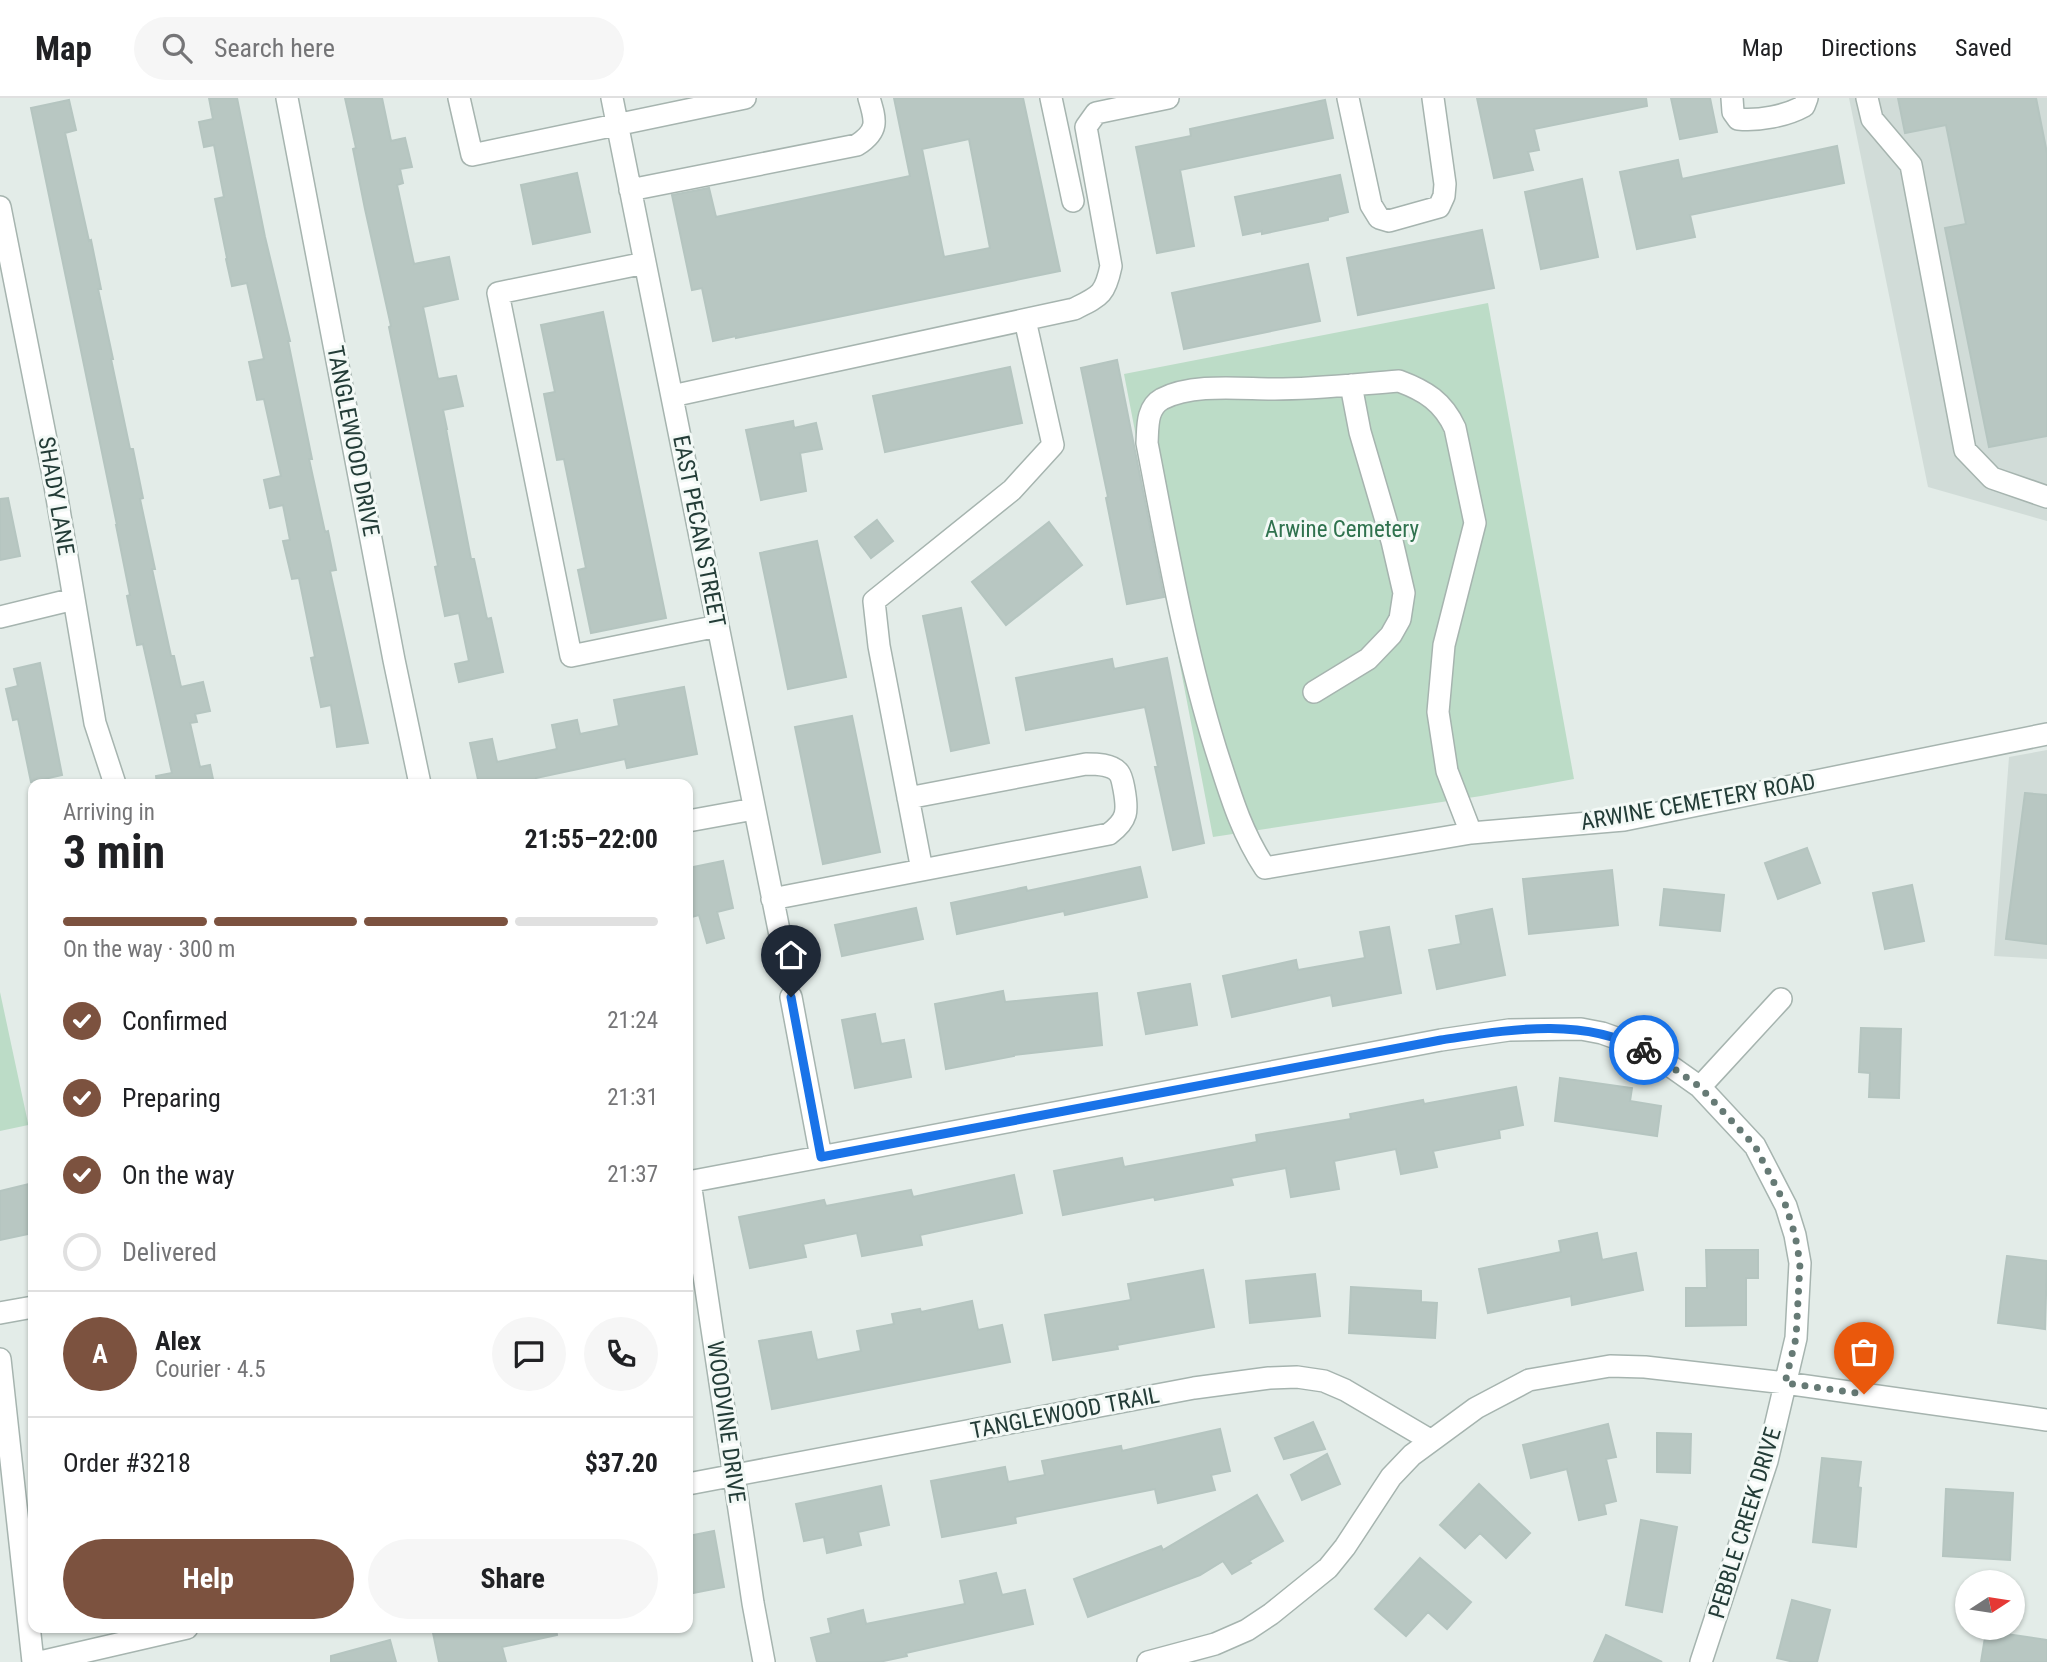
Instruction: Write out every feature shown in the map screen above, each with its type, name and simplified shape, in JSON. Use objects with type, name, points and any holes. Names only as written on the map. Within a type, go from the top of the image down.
[{"type":"street","name":"TANGLEWOOD DRIVE","points":[[287,98],[418,779]]},
{"type":"street","points":[[459,98],[472,155],[745,98]]},
{"type":"street","name":"EAST PECAN STREET","points":[[612,98],[786,965]]},
{"type":"street","points":[[630,190],[857,145],[870,137],[875,125],[869,98]]},
{"type":"street","points":[[1051,98],[1073,201]]},
{"type":"street","points":[[672,396],[1074,309],[1100,296],[1108,284],[1111,266],[1086,127],[1096,113],[1168,98]]},
{"type":"street","points":[[1348,98],[1371,205],[1379,218],[1389,221],[1438,207],[1444,196],[1445,184],[1433,98]]},
{"type":"street","points":[[1732,98],[1733,112],[1738,119],[1751,120],[1794,111],[1804,106],[1807,98]]},
{"type":"street","points":[[1867,98],[1872,119],[1911,165],[1965,450],[1992,478],[2047,497]]},
{"type":"street","name":"SHADY LANE","points":[[0,207],[54,480],[95,723],[113,779]]},
{"type":"street","points":[[645,263],[498,293],[571,656],[718,626]]},
{"type":"street","points":[[922,870],[879,646],[874,601],[1012,490],[1053,445],[1025,320]]},
{"type":"street","points":[[1314,692],[1368,659],[1391,635],[1400,619],[1404,593],[1392,541],[1360,432],[1351,385],[1399,381],[1416,387],[1440,403],[1449,415],[1455,428],[1475,523],[1444,645],[1438,712],[1447,771],[1471,834]]},
{"type":"street","name":"ARWINE CEMETERY ROAD","points":[[1351,385],[1276,389],[1228,388],[1185,392],[1160,400],[1149,416],[1147,443],[1205,714],[1236,815],[1249,844],[1265,868],[1471,834],[1624,820],[2047,734]]},
{"type":"street","points":[[0,617],[74,599]]},
{"type":"street","points":[[772,899],[1109,834],[1120,826],[1126,816],[1126,801],[1119,773],[1113,768],[1098,764],[1086,764],[908,798]]},
{"type":"street","points":[[693,820],[754,809]]},
{"type":"street","points":[[791,997],[821,1157]]},
{"type":"street","points":[[1700,1087],[1781,999]]},
{"type":"street","name":"PEBBLE CREEK DRIVE","points":[[693,1181],[1441,1040],[1509,1030],[1581,1029],[1633,1044],[1659,1058],[1700,1087],[1755,1146],[1786,1206],[1800,1263],[1796,1338],[1767,1461],[1701,1662]]},
{"type":"street","name":"WOODVINE DRIVE","points":[[693,1208],[764,1662]]},
{"type":"street","points":[[0,1313],[28,1308]]},
{"type":"street","points":[[0,1359],[28,1616]]},
{"type":"street","points":[[1148,1662],[1215,1644],[1247,1630],[1271,1614],[1328,1568],[1391,1477],[1412,1455],[1476,1408],[1529,1380],[1610,1366],[1645,1367],[2047,1419]]},
{"type":"street","name":"TANGLEWOOD TRAIL","points":[[693,1483],[1194,1388],[1269,1378],[1297,1377],[1324,1381],[1345,1390],[1430,1440]]},
{"type":"street","points":[[30,1633],[33,1662]]},
{"type":"street","points":[[40,1662],[165,1633]]},
{"type":"shaded area","points":[[1849,98],[2047,98],[2047,521],[1928,487]]},
{"type":"shaded area","points":[[2047,750],[2047,959],[1994,956],[2009,757]]},
{"type":"green space","name":"Arwine Cemetery","points":[[1488,303],[1574,779],[1213,837],[1124,374]]},
{"type":"green space","points":[[0,992],[28,1125],[0,1131]]},
{"type":"building","points":[[209,98],[237,98],[265,237],[290,341],[312,459],[309,459],[336,570],[330,571],[368,743],[337,747],[331,705],[321,707],[311,658],[315,657],[299,578],[292,579],[283,541],[290,540],[283,505],[270,508],[264,480],[281,476],[264,399],[257,400],[249,362],[264,359],[247,283],[232,286],[226,259],[215,199],[224,197],[214,145],[204,147],[199,122],[213,119]]},
{"type":"building","points":[[345,98],[382,98],[391,141],[405,138],[412,167],[400,169],[403,183],[397,185],[414,264],[449,257],[458,299],[423,307],[438,379],[456,376],[463,406],[443,410],[471,559],[474,559],[487,619],[491,618],[503,672],[459,682],[455,664],[469,661],[459,613],[445,616],[435,567],[438,566]]},
{"type":"building","points":[[894,98],[1023,98],[1060,271],[713,341],[702,288],[692,290],[672,195],[709,188],[716,217],[910,176]],"holes":[[[969,139],[990,248],[944,257],[922,149]]]},
{"type":"building","points":[[1477,98],[1646,98],[1647,106],[1534,129],[1539,150],[1528,152],[1533,170],[1494,178]]},
{"type":"building","points":[[1671,98],[1710,98],[1717,132],[1680,139]]},
{"type":"building","points":[[1898,98],[2036,98],[2047,153],[2047,436],[1989,447],[1945,228],[1966,224],[1946,125],[1905,133]]},
{"type":"building","points":[[69,100],[76,130],[65,133],[89,241],[91,240],[111,359],[143,498],[140,499],[155,569],[152,569],[171,656],[174,656],[181,687],[203,682],[210,711],[195,714],[197,722],[190,723],[200,767],[210,765],[213,779],[156,779],[156,776],[172,773],[143,644],[137,645],[117,525],[31,108]]},
{"type":"building","points":[[1325,100],[1333,138],[1180,170],[1194,246],[1157,253],[1136,147],[1191,136],[1190,129]]},
{"type":"building","points":[[1837,146],[1844,183],[1690,215],[1695,237],[1637,249],[1620,172],[1678,160],[1682,179]]},
{"type":"building","points":[[577,173],[590,232],[533,244],[521,185]]},
{"type":"building","points":[[1340,175],[1348,212],[1328,217],[1328,220],[1262,234],[1262,231],[1243,235],[1235,197]]},
{"type":"building","points":[[1582,179],[1598,257],[1541,269],[1525,192]]},
{"type":"building","points":[[1482,230],[1494,288],[1358,315],[1347,258]]},
{"type":"building","points":[[1308,264],[1320,321],[1184,349],[1172,293]]},
{"type":"building","points":[[603,312],[666,618],[591,633],[578,570],[586,568],[564,459],[557,460],[544,394],[555,392],[541,325]]},
{"type":"building","points":[[1117,360],[1164,597],[1127,604],[1081,368]]},
{"type":"building","points":[[1010,367],[1022,423],[885,452],[873,396]]},
{"type":"building","points":[[793,421],[794,428],[816,423],[822,449],[800,453],[806,491],[761,500],[746,430]]},
{"type":"building","points":[[8,498],[20,556],[0,560],[0,499]]},
{"type":"building","points":[[877,520],[893,541],[871,558],[855,537]]},
{"type":"building","points":[[1049,522],[1082,565],[1006,625],[972,582]]},
{"type":"building","points":[[817,541],[846,677],[788,689],[760,553]]},
{"type":"building","points":[[961,608],[989,743],[951,751],[923,616]]},
{"type":"building","points":[[1167,658],[1204,843],[1173,850],[1145,707],[1026,730],[1016,678],[1112,659],[1114,669]]},
{"type":"building","points":[[40,663],[62,775],[30,779],[18,719],[13,720],[6,689],[18,686],[14,669]]},
{"type":"building","points":[[684,687],[697,754],[627,768],[625,759],[536,779],[478,779],[470,743],[492,739],[497,762],[557,749],[552,725],[577,720],[580,734],[619,726],[614,700]]},
{"type":"building","points":[[852,716],[880,852],[823,864],[795,727]]},
{"type":"building","points":[[2025,793],[2047,795],[2047,944],[2006,939]]},
{"type":"building","points":[[1807,848],[1820,883],[1778,899],[1765,863]]},
{"type":"building","points":[[723,861],[733,908],[717,912],[724,938],[707,943],[699,915],[693,917],[693,867]]},
{"type":"building","points":[[1140,867],[1147,897],[1065,915],[1064,911],[957,934],[951,903],[1026,887],[1027,891]]},
{"type":"building","points":[[1612,870],[1618,925],[1529,934],[1523,879]]},
{"type":"building","points":[[1912,885],[1924,941],[1885,949],[1873,893]]},
{"type":"building","points":[[1664,889],[1724,895],[1720,931],[1660,925]]},
{"type":"building","points":[[916,908],[923,939],[842,956],[835,925]]},
{"type":"building","points":[[1492,909],[1505,975],[1437,989],[1429,950],[1461,944],[1456,916]]},
{"type":"building","points":[[1389,927],[1401,993],[1333,1006],[1331,995],[1232,1017],[1223,976],[1296,960],[1298,970],[1365,958],[1360,932]]},
{"type":"building","points":[[1190,984],[1197,1025],[1146,1034],[1138,993]]},
{"type":"building","points":[[1003,991],[1005,1002],[1097,993],[1102,1045],[1014,1055],[946,1069],[935,1004]]},
{"type":"building","points":[[875,1014],[881,1044],[904,1040],[911,1077],[855,1088],[842,1020]]},
{"type":"building","points":[[1861,1028],[1901,1029],[1899,1098],[1869,1097],[1870,1073],[1859,1072]]},
{"type":"building","points":[[1560,1078],[1632,1088],[1630,1101],[1661,1106],[1657,1136],[1555,1121]]},
{"type":"building","points":[[1516,1087],[1523,1125],[1499,1130],[1500,1138],[1433,1151],[1437,1167],[1401,1174],[1396,1149],[1334,1161],[1339,1189],[1291,1197],[1286,1168],[1231,1178],[1233,1185],[1063,1215],[1054,1171],[1122,1158],[1124,1167],[1257,1142],[1256,1135],[1351,1119],[1350,1114]]},
{"type":"building","points":[[1014,1175],[1022,1213],[920,1235],[922,1245],[862,1256],[857,1233],[803,1244],[806,1257],[750,1268],[739,1217],[824,1200],[826,1206],[911,1190],[913,1197]]},
{"type":"building","points":[[28,1184],[28,1234],[0,1240],[0,1191]]},
{"type":"building","points":[[1597,1233],[1602,1260],[1636,1253],[1643,1290],[1572,1305],[1571,1296],[1488,1313],[1479,1269],[1561,1252],[1559,1241]]},
{"type":"building","points":[[1706,1250],[1758,1250],[1758,1278],[1746,1278],[1746,1325],[1686,1326],[1686,1288],[1707,1288]]},
{"type":"building","points":[[2007,1256],[2047,1261],[2045,1329],[1998,1323]]},
{"type":"building","points":[[1203,1270],[1214,1327],[1117,1345],[1118,1349],[1053,1360],[1045,1315],[1131,1300],[1128,1284]]},
{"type":"building","points":[[1315,1274],[1320,1316],[1250,1323],[1246,1281]]},
{"type":"building","points":[[1351,1287],[1421,1291],[1421,1302],[1437,1303],[1435,1338],[1349,1333]]},
{"type":"building","points":[[972,1301],[978,1330],[1002,1325],[1010,1362],[772,1409],[759,1341],[811,1332],[817,1360],[861,1351],[857,1331],[894,1324],[892,1314],[920,1309],[921,1312]]},
{"type":"building","points":[[1313,1422],[1325,1449],[1284,1459],[1275,1438]]},
{"type":"building","points":[[1608,1424],[1616,1457],[1606,1459],[1616,1501],[1604,1504],[1606,1514],[1579,1520],[1567,1469],[1531,1478],[1523,1445]]},
{"type":"building","points":[[1220,1429],[1230,1471],[1211,1475],[1215,1490],[1158,1503],[1155,1489],[1015,1517],[1016,1523],[942,1537],[931,1481],[1005,1467],[1008,1482],[1045,1475],[1042,1461],[1121,1446],[1122,1451]]},
{"type":"building","points":[[1657,1433],[1691,1434],[1690,1473],[1657,1472]]},
{"type":"building","points":[[1327,1454],[1340,1484],[1302,1500],[1291,1475]]},
{"type":"building","points":[[1822,1458],[1861,1462],[1856,1547],[1813,1542]]},
{"type":"building","points":[[1479,1484],[1530,1533],[1506,1558],[1480,1533],[1465,1548],[1440,1525]]},
{"type":"building","points":[[881,1486],[889,1525],[858,1532],[861,1545],[827,1553],[824,1537],[804,1541],[796,1504]]},
{"type":"building","points":[[1946,1489],[2013,1493],[2010,1560],[1943,1556]]},
{"type":"building","points":[[1257,1495],[1283,1541],[1232,1574],[1223,1561],[1200,1575],[1088,1617],[1074,1579],[1161,1546],[1163,1550]]},
{"type":"building","points":[[1641,1520],[1677,1527],[1662,1612],[1626,1605]]},
{"type":"building","points":[[714,1531],[724,1587],[693,1593],[693,1535]]},
{"type":"building","points":[[1420,1558],[1471,1602],[1447,1629],[1428,1612],[1406,1636],[1375,1609]]},
{"type":"building","points":[[996,1573],[1002,1595],[1025,1590],[1033,1624],[906,1653],[907,1656],[879,1662],[817,1662],[811,1638],[831,1633],[828,1619],[863,1610],[866,1624],[965,1604],[960,1581]]},
{"type":"building","points":[[1792,1600],[1830,1610],[1817,1662],[1794,1662],[1777,1658]]},
{"type":"building","points":[[433,1633],[557,1633],[502,1647],[506,1662],[439,1662]]},
{"type":"building","points":[[1606,1635],[1662,1662],[1594,1662]]},
{"type":"building","points":[[2025,1637],[2047,1640],[2047,1662],[1981,1662],[1985,1640],[2025,1640]]},
{"type":"building","points":[[390,1640],[396,1662],[331,1662],[331,1656]]},
{"type":"way so far","points":[[1644,1050],[1700,1087],[1755,1146],[1786,1206],[1800,1263],[1796,1338],[1785,1383],[1864,1394]]},
{"type":"route","points":[[791,997],[821,1157],[1441,1040],[1509,1030],[1581,1029],[1602,1033],[1644,1050]]}]
